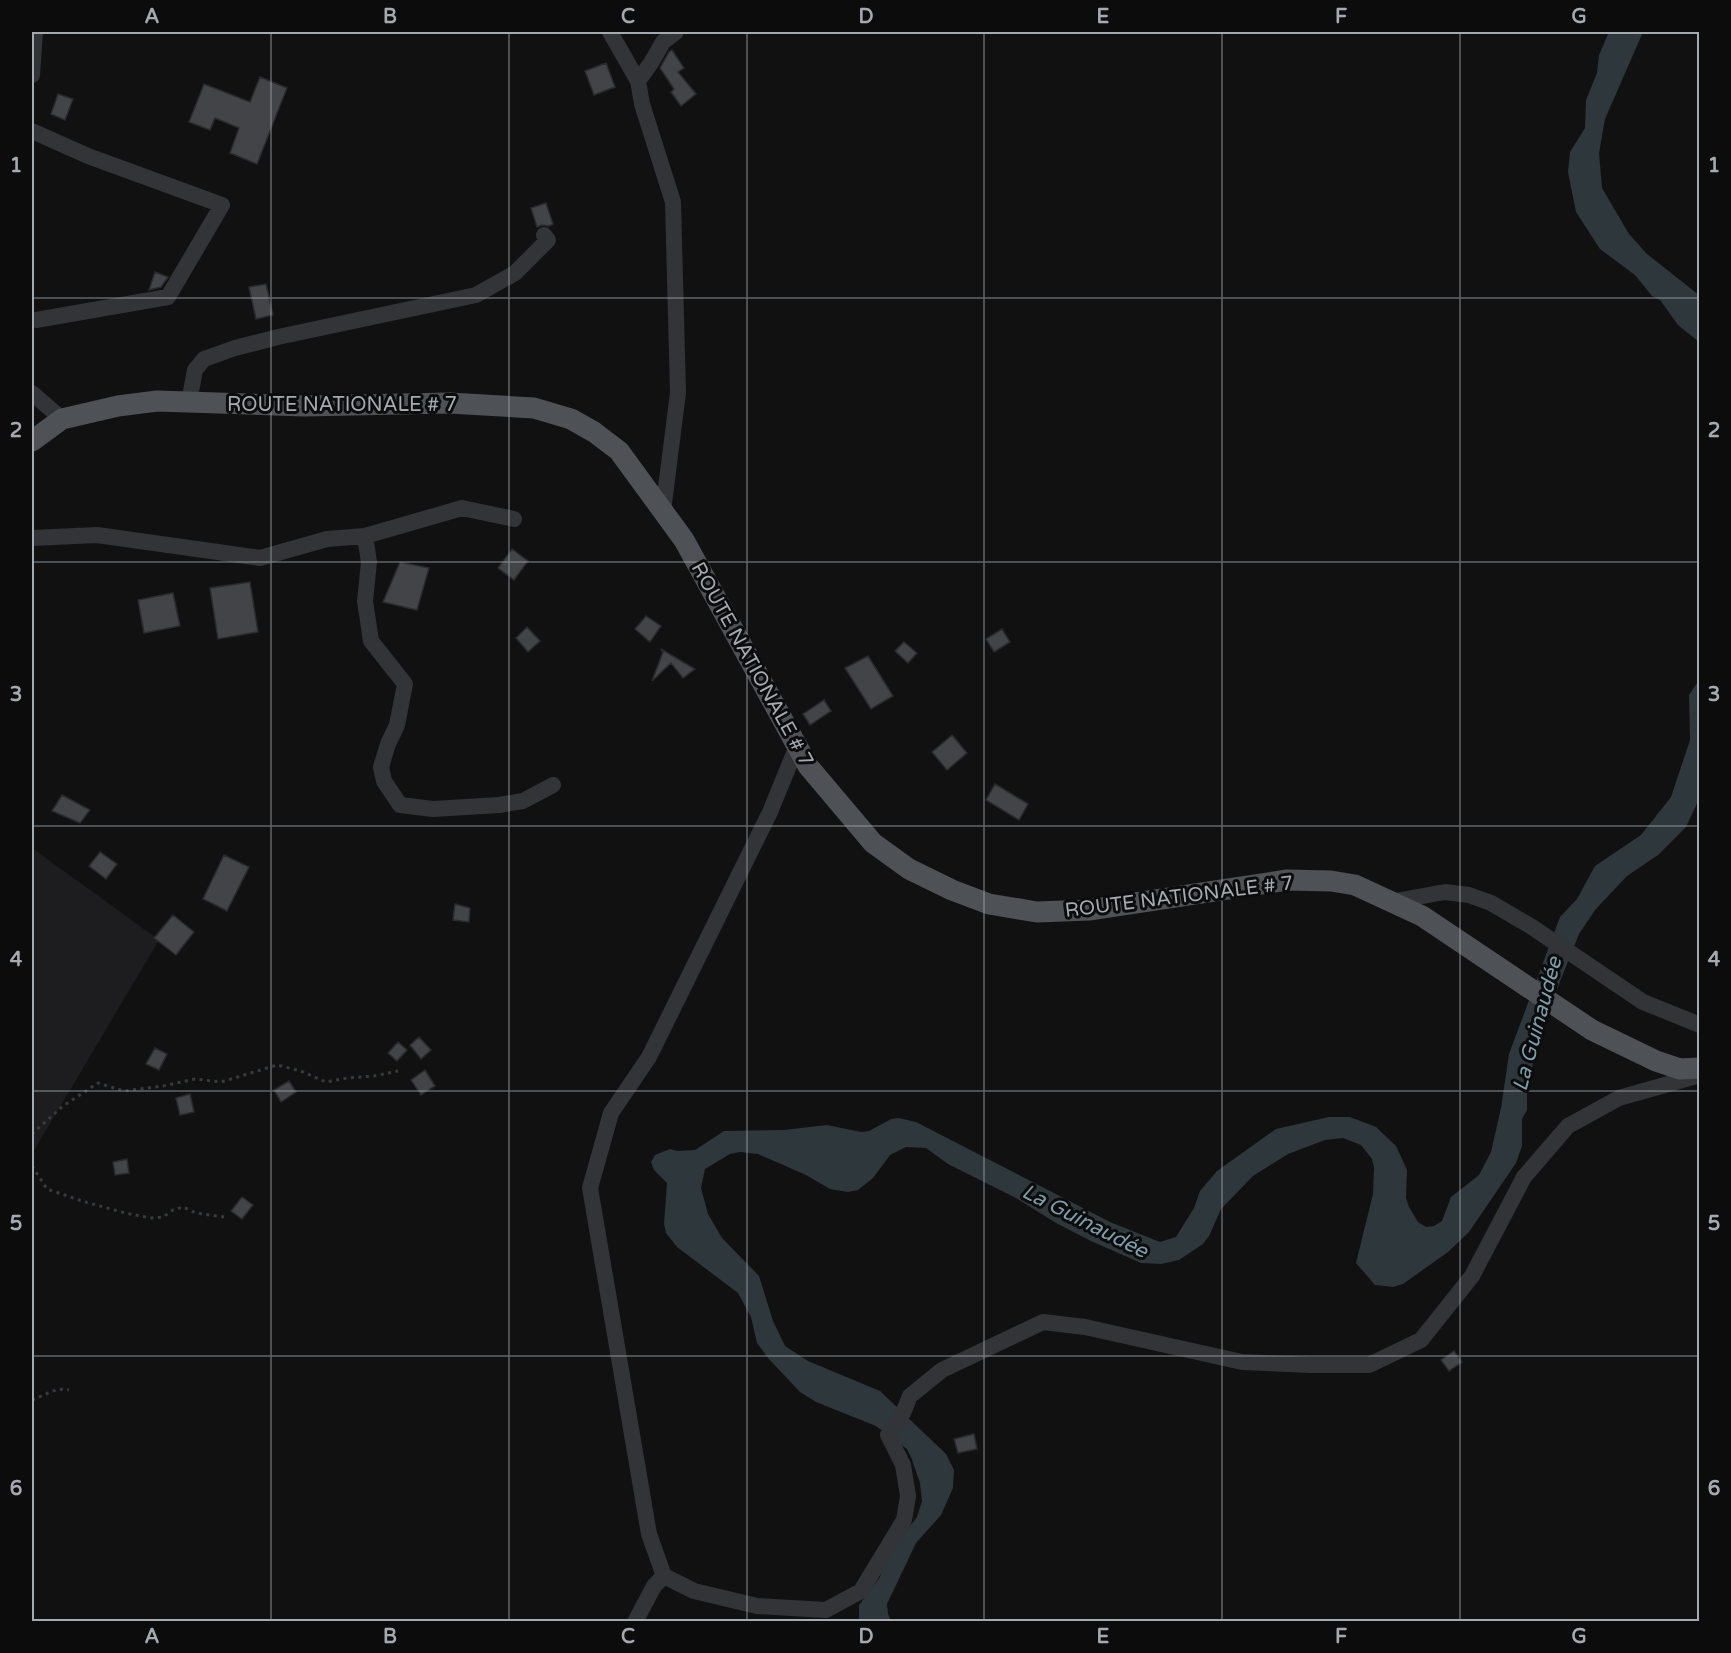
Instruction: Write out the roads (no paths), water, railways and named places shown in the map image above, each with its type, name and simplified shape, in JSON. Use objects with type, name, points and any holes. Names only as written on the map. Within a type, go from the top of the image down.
[{"type":"main road","name":"ROUTE NATIONALE # 7","points":[[32,441],[62,419],[118,406],[156,401],[304,406],[448,403],[534,408],[571,419],[594,432],[619,451],[684,540],[808,766],[873,843],[909,869],[952,890],[989,904],[1037,912],[1089,910],[1287,880],[1331,881],[1354,885],[1422,916],[1592,1030],[1656,1061],[1680,1069],[1700,1068]]},
{"type":"street","points":[[32,75],[35,32]]},
{"type":"street","points":[[610,32],[638,81],[642,104],[673,202],[678,393],[663,511]]},
{"type":"street","points":[[638,81],[663,42],[676,32]]},
{"type":"street","points":[[32,131],[88,156],[222,205],[168,297],[36,320]]},
{"type":"street","points":[[189,402],[195,370],[204,359],[278,337],[476,295],[515,273],[548,240],[544,235]]},
{"type":"street","points":[[32,393],[62,419]]},
{"type":"street","points":[[32,538],[97,535],[260,558],[327,538],[365,536],[462,508],[514,519]]},
{"type":"street","points":[[365,536],[369,562],[365,601],[371,641],[405,684],[397,725],[381,767],[384,781],[400,805],[433,809],[499,805],[523,801],[553,785]]},
{"type":"street","points":[[797,746],[770,812],[649,1057],[611,1113],[590,1188],[649,1534],[664,1576],[694,1591],[758,1606],[826,1610],[861,1591],[904,1520],[908,1496],[903,1465],[888,1435],[903,1413],[910,1396],[942,1370],[1043,1322],[1084,1327],[1242,1362],[1369,1365],[1421,1340],[1472,1276],[1524,1177],[1568,1126],[1619,1098],[1700,1075]]},
{"type":"street","points":[[1390,902],[1445,892],[1469,895],[1491,903],[1532,927],[1643,1002],[1700,1025]]},
{"type":"street","points":[[635,1622],[654,1586],[664,1576]]},
{"type":"water","points":[[1609,32],[1643,32],[1605,119],[1599,153],[1602,188],[1629,234],[1647,254],[1699,295],[1699,342],[1678,325],[1660,300],[1652,296],[1635,275],[1600,249],[1576,212],[1568,172],[1570,152],[1585,128],[1586,100],[1597,73],[1599,55]]},
{"type":"water","name":"La Guinaudée","points":[[1699,680],[1699,799],[1686,827],[1658,855],[1627,876],[1595,910],[1579,934],[1537,1039],[1535,1057],[1527,1084],[1527,1110],[1522,1119],[1522,1146],[1516,1163],[1469,1232],[1448,1252],[1403,1284],[1393,1287],[1375,1285],[1356,1263],[1373,1194],[1374,1168],[1372,1159],[1361,1145],[1343,1138],[1325,1140],[1288,1154],[1253,1176],[1221,1209],[1203,1244],[1179,1260],[1161,1264],[1141,1263],[1091,1241],[1016,1198],[948,1164],[926,1148],[906,1147],[890,1155],[873,1178],[858,1190],[848,1192],[830,1189],[806,1175],[758,1154],[740,1152],[730,1154],[705,1169],[701,1188],[708,1214],[722,1238],[759,1276],[773,1321],[785,1346],[808,1361],[880,1391],[946,1454],[954,1470],[953,1488],[941,1515],[916,1543],[887,1604],[891,1621],[859,1621],[859,1605],[880,1577],[884,1563],[898,1541],[917,1517],[922,1501],[920,1483],[911,1457],[907,1449],[876,1426],[816,1402],[800,1392],[768,1358],[757,1343],[751,1317],[738,1293],[677,1247],[666,1233],[664,1224],[667,1183],[654,1170],[651,1162],[655,1155],[670,1149],[695,1150],[724,1131],[784,1130],[827,1125],[861,1132],[869,1131],[891,1119],[899,1118],[916,1122],[1110,1222],[1160,1242],[1176,1237],[1194,1208],[1200,1191],[1217,1171],[1276,1129],[1329,1117],[1350,1117],[1376,1127],[1396,1146],[1407,1170],[1406,1198],[1409,1207],[1418,1222],[1426,1227],[1434,1226],[1442,1221],[1451,1197],[1479,1175],[1491,1152],[1501,1108],[1509,1054],[1560,917],[1577,899],[1595,866],[1641,835],[1671,797],[1690,740],[1689,695]]}]
